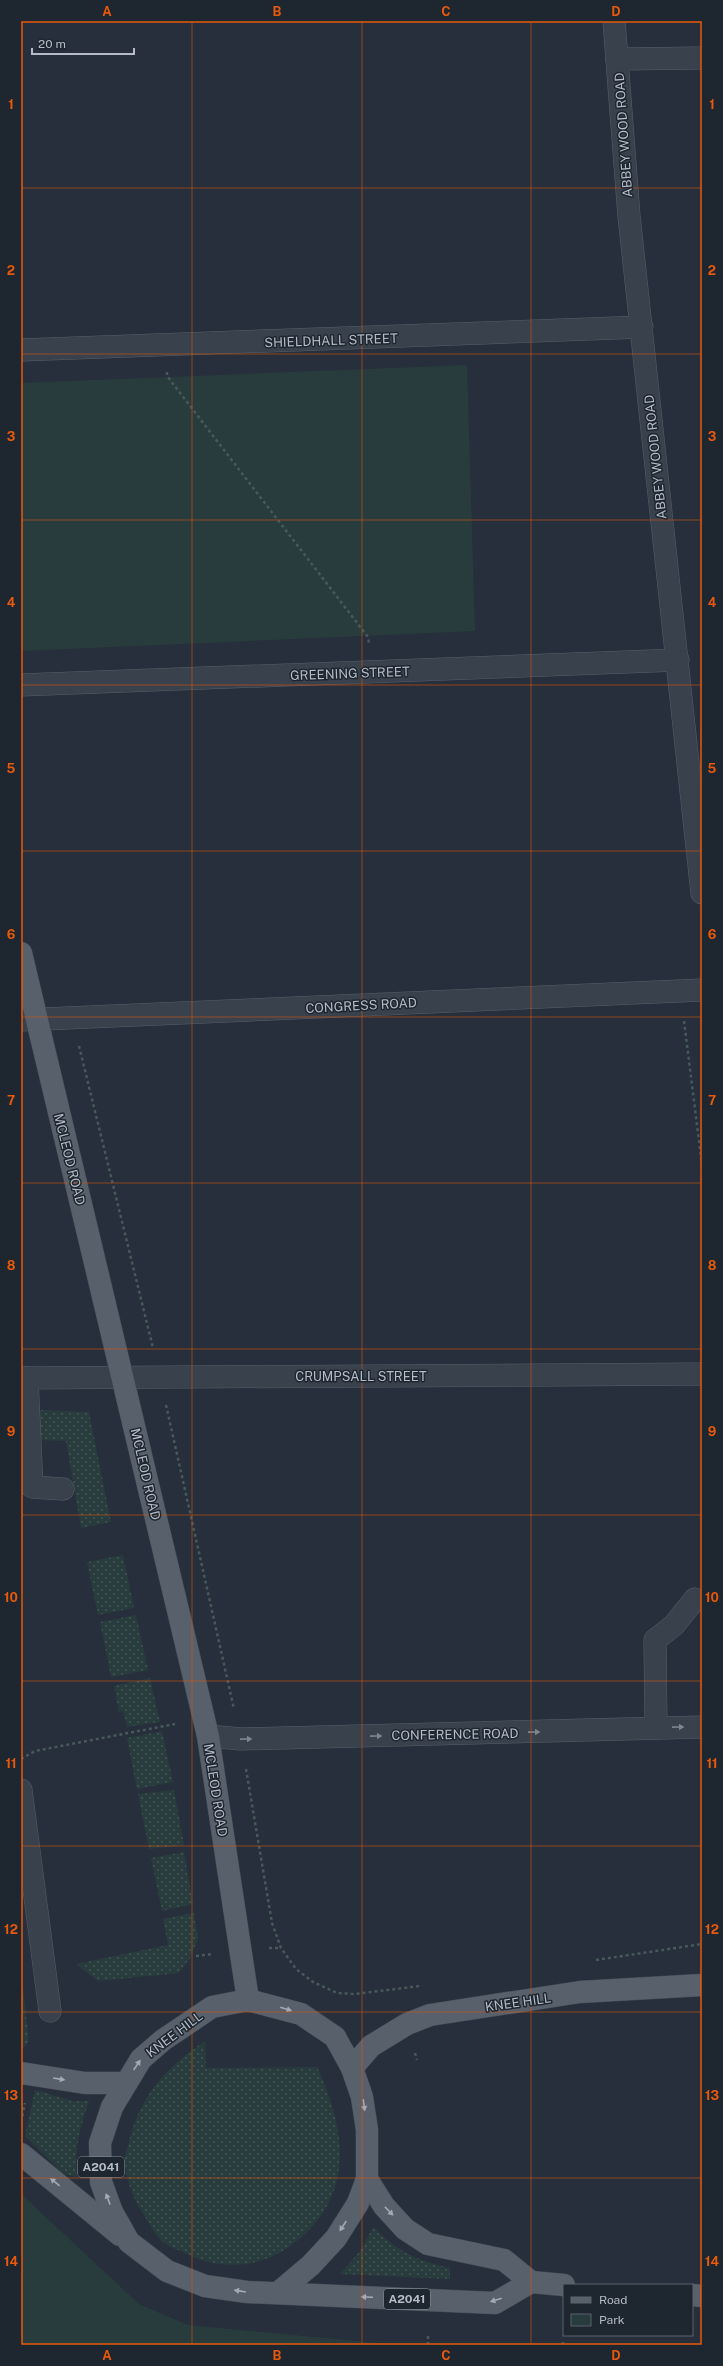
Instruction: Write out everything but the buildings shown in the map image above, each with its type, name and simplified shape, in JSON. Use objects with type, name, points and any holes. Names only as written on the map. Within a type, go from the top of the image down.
[{"type":"main road","name":"MCLEOD ROAD","points":[[21,953],[29,1020],[123,1378],[206,1728],[248,2000]]},
{"type":"main road","name":"KNEE HILL","points":[[352,2068],[371,2046],[407,2024],[430,2014],[580,1992],[702,1985]]},
{"type":"main road","name":"KNEE HILL","points":[[21,2154],[129,2242],[167,2271],[205,2286],[247,2292],[279,2292],[312,2265],[336,2238],[358,2203],[367,2179],[367,2130],[362,2097],[352,2068],[335,2037],[301,2014],[248,2000],[212,2007],[187,2023],[141,2058],[112,2107],[100,2143],[101,2182],[112,2212],[129,2242]]},
{"type":"main road","points":[[21,2073],[85,2083],[125,2083]]},
{"type":"main road","points":[[367,2179],[384,2206],[405,2229],[428,2244],[504,2260],[531,2282],[563,2285]]},
{"type":"main road","name":"A2041","points":[[279,2292],[495,2303],[531,2282]]},
{"type":"street","name":"ABBEY WOOD ROAD","points":[[614,21],[629,216],[702,893]]},
{"type":"street","points":[[618,59],[702,58]]},
{"type":"street","name":"SHIELDHALL STREET","points":[[21,350],[166,346],[642,327]]},
{"type":"street","name":"GREENING STREET","points":[[21,685],[372,673],[678,660]]},
{"type":"street","name":"CONGRESS ROAD","points":[[29,1020],[691,991]]},
{"type":"street","name":"CRUMPSALL STREET","points":[[24,1378],[702,1374]]},
{"type":"street","points":[[24,1378],[32,1487],[63,1489]]},
{"type":"street","points":[[656,1727],[655,1640],[674,1626],[695,1599]]},
{"type":"street","name":"CONFERENCE ROAD","points":[[206,1728],[241,1739],[702,1727]]},
{"type":"street","points":[[21,1790],[50,2011]]},
{"type":"path","points":[[166,346],[167,376],[368,637],[372,673]]},
{"type":"path","points":[[691,991],[702,1165]]},
{"type":"path","points":[[72,1018],[160,1378],[241,1739],[272,1923],[281,1948],[296,1970],[313,1982],[337,1993],[355,1994],[428,1985]]},
{"type":"path","points":[[21,1759],[35,1751],[206,1728]]},
{"type":"path","points":[[593,1960],[702,1944]]},
{"type":"path","points":[[428,2333],[428,2345]]},
{"type":"path","points":[[563,2345],[564,2340]]},
{"type":"green space","points":[[467,365],[475,631],[21,651],[21,383]]},
{"type":"green space","points":[[39,1410],[89,1412],[111,1522],[81,1528],[66,1441],[40,1440]]},
{"type":"green space","points":[[123,1555],[134,1608],[98,1615],[87,1562]]},
{"type":"green space","points":[[136,1615],[148,1670],[111,1677],[100,1622]]},
{"type":"green space","points":[[150,1678],[160,1722],[127,1727],[123,1711],[119,1712],[114,1686]]},
{"type":"green space","points":[[162,1731],[173,1782],[137,1789],[127,1738]]},
{"type":"green space","points":[[174,1790],[184,1845],[149,1849],[138,1794]]},
{"type":"green space","points":[[184,1852],[193,1904],[162,1911],[151,1858]]},
{"type":"green space","points":[[194,1913],[198,1939],[190,1958],[179,1973],[98,1981],[76,1964],[168,1945],[163,1919]]},
{"type":"green space","points":[[21,1971],[29,2042],[21,2050]]},
{"type":"green space","points":[[205,2041],[206,2068],[317,2067],[332,2105],[337,2125],[340,2145],[339,2165],[336,2184],[329,2203],[317,2221],[289,2247],[273,2256],[256,2262],[238,2265],[220,2264],[201,2260],[161,2241],[138,2206],[127,2178],[125,2160],[126,2152],[140,2110],[156,2084],[167,2072]]},
{"type":"green space","points":[[35,2090],[73,2101],[89,2101],[78,2138],[76,2157],[77,2177],[64,2174],[25,2136]]},
{"type":"green space","points":[[21,2194],[139,2304],[188,2325],[398,2345],[21,2345]]},
{"type":"green space","points":[[373,2227],[391,2243],[408,2254],[427,2262],[450,2268],[450,2279],[340,2274],[361,2250]]}]
